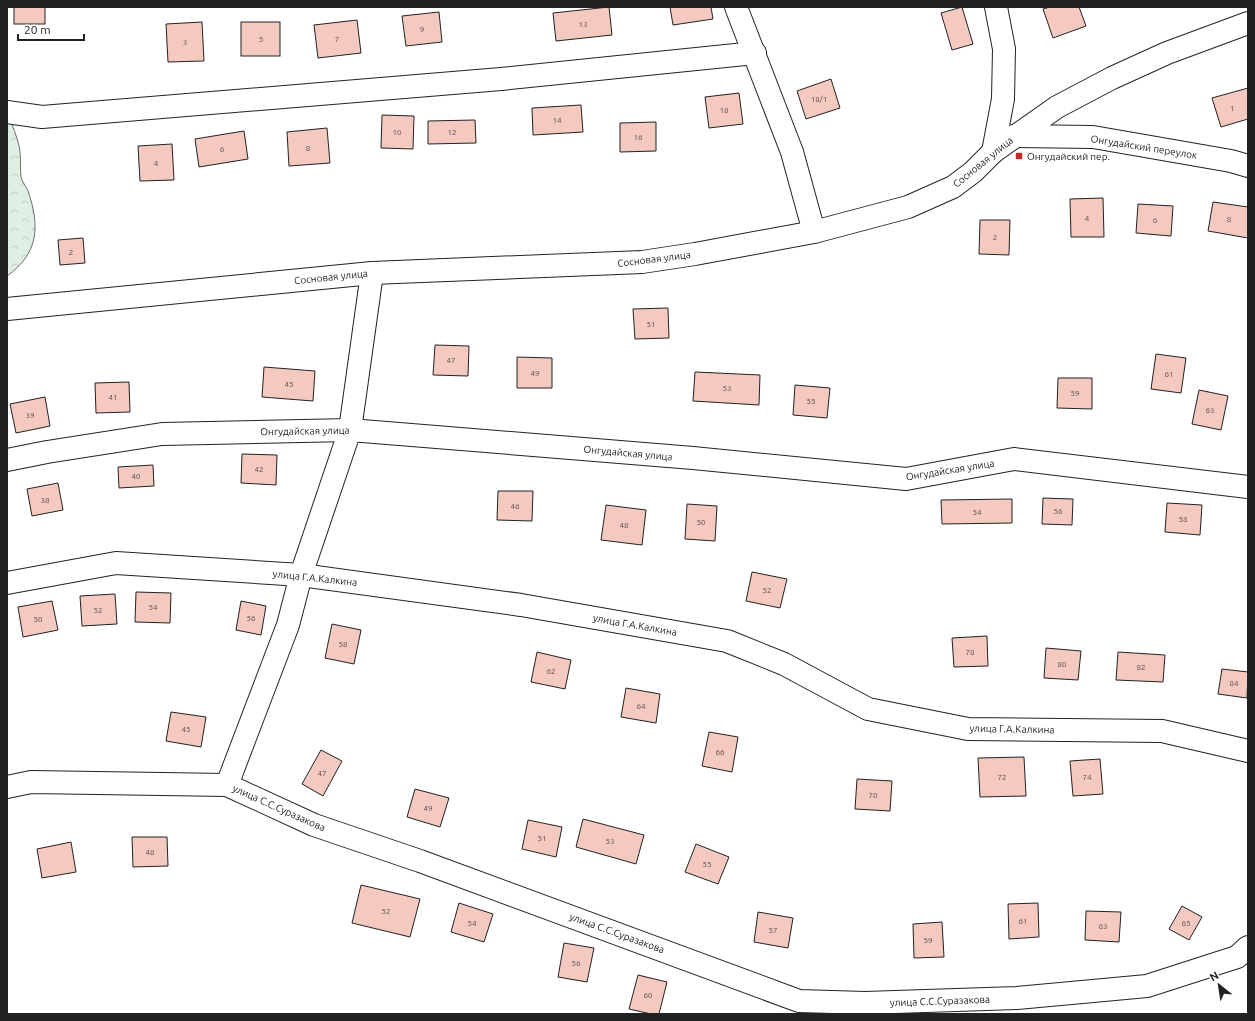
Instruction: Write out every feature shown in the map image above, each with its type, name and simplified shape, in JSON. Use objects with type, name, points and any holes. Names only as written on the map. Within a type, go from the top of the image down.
[{"type":"street","points":[[736,7],[792,152],[814,232]]},
{"type":"street","points":[[992,152],[1003,99],[1004,49],[996,7]]},
{"type":"street","name":"Сосновая улица","points":[[7,309],[372,273],[642,262],[695,254],[814,232],[908,207],[953,187],[973,172],[992,152],[1057,107],[1112,78],[1167,53],[1248,23]]},
{"type":"street","points":[[7,112],[42,117],[502,79],[755,53]]},
{"type":"street","name":"Онгудайский переулок","points":[[1014,136],[1093,138],[1231,161],[1248,166]]},
{"type":"street","points":[[227,785],[288,625],[301,575],[350,430],[372,273]]},
{"type":"street","name":"Онгудайская улица","points":[[7,460],[47,452],[162,434],[350,430],[693,458],[906,479],[1014,459],[1248,487]]},
{"type":"street","name":"улица Г.А.Калкина","points":[[7,583],[116,563],[301,575],[521,605],[727,641],[784,664],[868,709],[968,729],[1162,731],[1248,751]]},
{"type":"street","name":"улица С.С.Суразакова","points":[[7,787],[31,782],[227,785],[314,825],[435,867],[799,1001],[865,1004],[1017,998],[1147,986],[1242,952]]},
{"type":"green space","points":[[7,111],[18,142],[21,177],[28,191],[32,204],[35,227],[31,248],[18,267],[7,276]]},
{"type":"building","points":[[14,7],[45,7],[45,24],[14,24]]},
{"type":"building","points":[[609,7],[612,35],[556,41],[553,13]]},
{"type":"building","points":[[670,7],[711,7],[713,19],[673,25]]},
{"type":"building","points":[[962,7],[973,44],[952,50],[941,13]]},
{"type":"building","points":[[1050,7],[1079,7],[1086,26],[1053,38],[1043,9]]},
{"type":"building","points":[[439,12],[442,42],[406,46],[402,16]]},
{"type":"building","points":[[357,20],[361,53],[318,58],[314,25]]},
{"type":"building","points":[[202,22],[204,61],[168,62],[166,24]]},
{"type":"building","points":[[241,22],[280,22],[280,56],[241,56]]},
{"type":"building","points":[[831,79],[840,108],[806,119],[797,91]]},
{"type":"building","points":[[1248,88],[1248,119],[1221,127],[1212,98]]},
{"type":"building","points":[[739,93],[743,124],[709,128],[705,97]]},
{"type":"building","points":[[581,105],[583,132],[533,135],[532,108]]},
{"type":"building","points":[[382,115],[414,116],[413,149],[381,148]]},
{"type":"building","points":[[475,120],[476,143],[428,144],[428,121]]},
{"type":"building","points":[[656,122],[656,151],[620,152],[620,123]]},
{"type":"building","points":[[327,128],[330,163],[289,166],[287,132]]},
{"type":"building","points":[[244,131],[248,159],[199,167],[195,139]]},
{"type":"building","points":[[172,144],[174,180],[140,181],[138,146]]},
{"type":"building","points":[[1103,198],[1104,237],[1071,237],[1070,199]]},
{"type":"building","points":[[1213,202],[1248,207],[1248,238],[1208,231]]},
{"type":"building","points":[[1138,204],[1173,206],[1171,236],[1136,233]]},
{"type":"building","points":[[980,220],[1010,220],[1009,255],[979,254]]},
{"type":"building","points":[[83,238],[85,263],[60,265],[58,240]]},
{"type":"building","points":[[668,308],[669,338],[635,339],[633,309]]},
{"type":"building","points":[[435,345],[469,346],[468,376],[433,375]]},
{"type":"building","points":[[1156,354],[1186,358],[1181,393],[1151,389]]},
{"type":"building","points":[[517,357],[552,358],[552,388],[517,388]]},
{"type":"building","points":[[264,367],[315,371],[313,401],[262,397]]},
{"type":"building","points":[[695,372],[760,375],[759,405],[693,401]]},
{"type":"building","points":[[1058,378],[1092,378],[1092,409],[1057,408]]},
{"type":"building","points":[[129,382],[130,412],[96,413],[95,383]]},
{"type":"building","points":[[795,385],[830,388],[827,418],[793,415]]},
{"type":"building","points":[[1199,390],[1228,396],[1221,430],[1192,424]]},
{"type":"building","points":[[45,397],[50,426],[16,433],[10,404]]},
{"type":"building","points":[[242,454],[277,455],[276,485],[241,483]]},
{"type":"building","points":[[153,465],[154,486],[119,488],[118,467]]},
{"type":"building","points":[[58,483],[63,510],[32,516],[27,489]]},
{"type":"building","points":[[498,491],[533,491],[532,521],[497,520]]},
{"type":"building","points":[[1043,498],[1073,499],[1072,525],[1042,524]]},
{"type":"building","points":[[1012,499],[1012,523],[942,524],[941,500]]},
{"type":"building","points":[[1167,503],[1202,505],[1200,535],[1165,532]]},
{"type":"building","points":[[687,504],[717,506],[715,541],[685,539]]},
{"type":"building","points":[[606,505],[646,510],[642,545],[601,540]]},
{"type":"building","points":[[752,572],[787,579],[780,608],[746,601]]},
{"type":"building","points":[[136,592],[171,593],[170,623],[135,622]]},
{"type":"building","points":[[115,594],[117,624],[82,626],[80,596]]},
{"type":"building","points":[[52,601],[58,630],[23,637],[18,607]]},
{"type":"building","points":[[241,601],[266,606],[261,635],[236,630]]},
{"type":"building","points":[[332,624],[361,630],[354,664],[325,658]]},
{"type":"building","points":[[987,636],[988,666],[954,667],[952,638]]},
{"type":"building","points":[[1046,648],[1081,651],[1078,680],[1044,678]]},
{"type":"building","points":[[537,652],[571,660],[565,689],[531,682]]},
{"type":"building","points":[[1118,652],[1165,655],[1163,682],[1116,680]]},
{"type":"building","points":[[1222,669],[1248,672],[1247,698],[1218,694]]},
{"type":"building","points":[[626,688],[660,694],[656,723],[621,717]]},
{"type":"building","points":[[171,712],[206,717],[201,747],[166,741]]},
{"type":"building","points":[[709,732],[738,737],[732,772],[702,766]]},
{"type":"building","points":[[321,750],[342,761],[323,796],[302,784]]},
{"type":"building","points":[[1024,757],[1026,796],[980,797],[978,758]]},
{"type":"building","points":[[1100,759],[1103,794],[1073,796],[1070,761]]},
{"type":"building","points":[[857,779],[892,781],[890,811],[855,809]]},
{"type":"building","points":[[415,789],[449,798],[440,827],[407,817]]},
{"type":"building","points":[[583,819],[644,835],[636,864],[576,847]]},
{"type":"building","points":[[528,820],[562,827],[556,857],[522,849]]},
{"type":"building","points":[[132,837],[167,837],[168,866],[133,867]]},
{"type":"building","points":[[71,842],[76,872],[42,878],[37,849]]},
{"type":"building","points":[[696,844],[729,857],[718,884],[685,872]]},
{"type":"building","points":[[361,885],[420,899],[410,937],[352,923]]},
{"type":"building","points":[[459,903],[493,914],[484,942],[451,932]]},
{"type":"building","points":[[1038,903],[1039,937],[1009,939],[1008,904]]},
{"type":"building","points":[[1182,906],[1202,917],[1189,940],[1169,929]]},
{"type":"building","points":[[1086,911],[1121,912],[1119,942],[1085,940]]},
{"type":"building","points":[[758,912],[793,918],[788,948],[754,942]]},
{"type":"building","points":[[942,922],[944,957],[914,958],[913,924]]},
{"type":"building","points":[[564,943],[594,948],[587,982],[558,977]]},
{"type":"building","points":[[638,975],[667,982],[659,1014],[651,1014],[629,1009]]},
{"type":"place","name":"Онгудайский пер.","points":[[1019,156]]}]
